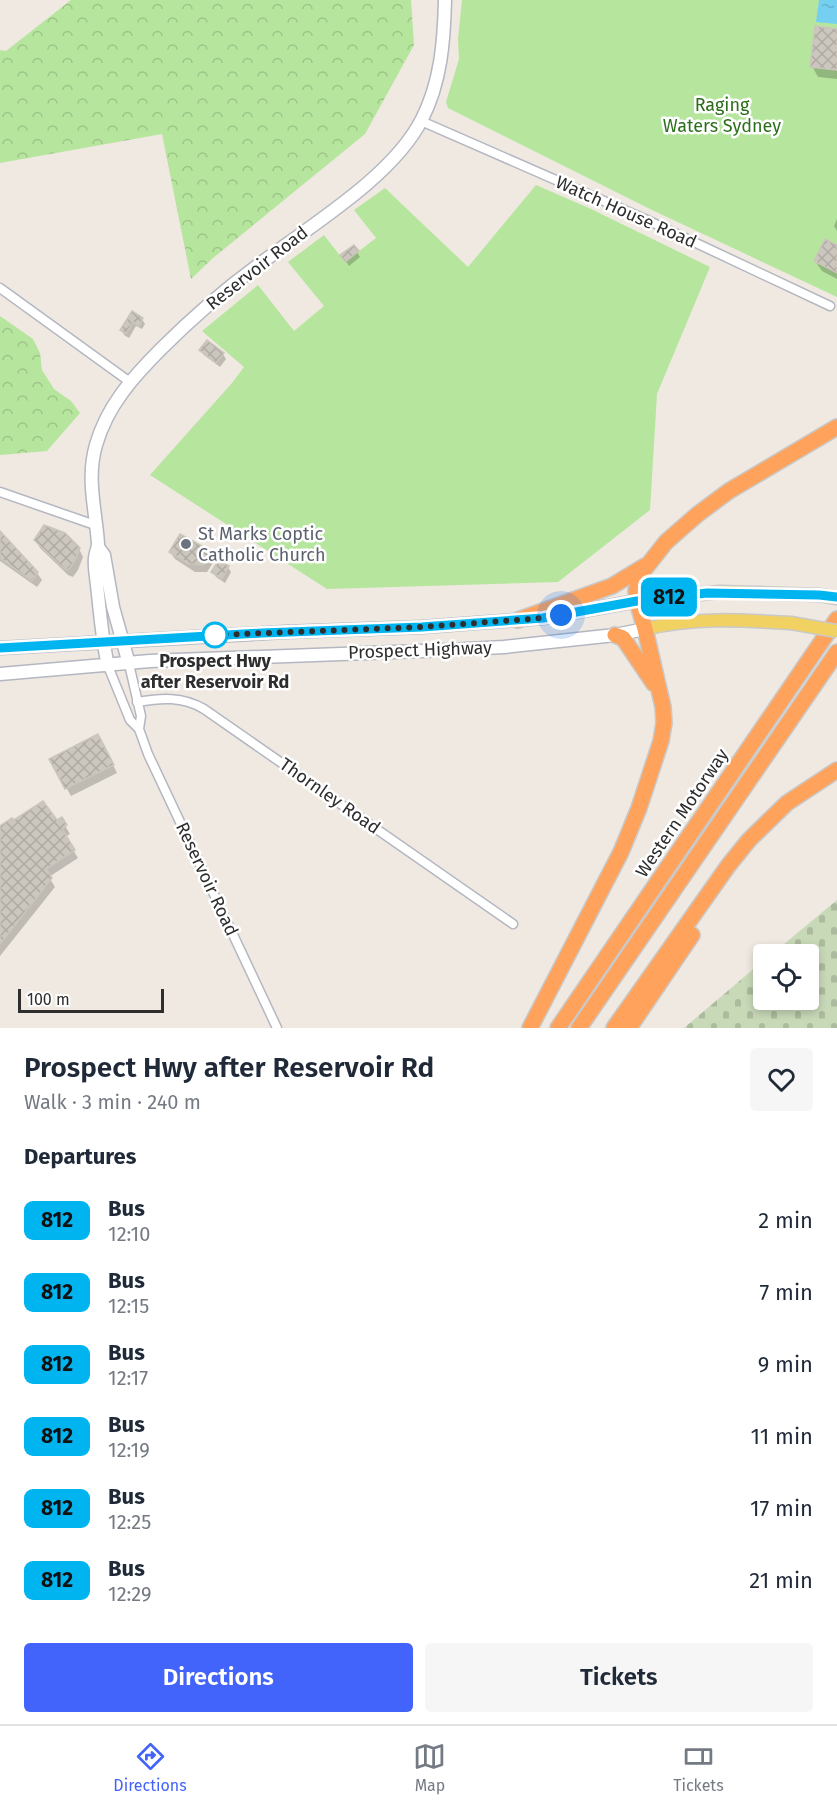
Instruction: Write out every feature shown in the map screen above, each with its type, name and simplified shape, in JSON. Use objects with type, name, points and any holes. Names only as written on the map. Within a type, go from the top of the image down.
[{"type":"highway","points":[[530,1028],[621,852],[639,808],[661,741],[664,723],[663,707],[637,601],[637,583],[646,566],[666,542],[698,514],[729,491],[837,427]]},
{"type":"highway","points":[[518,620],[612,586],[646,566]]},
{"type":"highway","name":"Western Motorway","points":[[558,1028],[837,619]]},
{"type":"highway","points":[[615,635],[623,638],[659,692]]},
{"type":"highway","name":"Western Motorway","points":[[579,1028],[837,652]]},
{"type":"highway","points":[[614,1028],[728,866],[749,840],[781,809],[837,770]]},
{"type":"highway","points":[[629,1028],[721,892],[728,866]]},
{"type":"main road","name":"Reservoir Road","points":[[108,666],[103,641],[95,557],[98,547],[91,488],[95,447],[108,414],[130,382],[168,342],[226,290],[368,183],[399,152],[421,121],[431,98],[443,40],[445,0]]},
{"type":"main road","name":"Reservoir Road","points":[[98,547],[104,555],[113,607],[129,664]]},
{"type":"main road","name":"Prospect Highway","points":[[0,648],[296,631],[422,627],[518,620],[543,618],[637,601],[720,592],[837,597]]},
{"type":"main road","name":"Prospect Highway","points":[[0,674],[185,660],[504,647],[615,635],[671,623],[704,620],[791,623],[837,631]]},
{"type":"street","name":"Watch House Road","points":[[421,121],[645,219],[830,306]]},
{"type":"street","points":[[0,288],[130,382]]},
{"type":"street","points":[[0,492],[95,525]]},
{"type":"street","name":"Reservoir Road","points":[[129,664],[141,717],[139,729]]},
{"type":"street","name":"Reservoir Road","points":[[108,666],[130,720],[139,729],[148,754],[277,1028]]},
{"type":"street","name":"Thornley Road","points":[[137,702],[174,699],[195,704],[513,924]]},
{"type":"green space","points":[[71,0],[411,0],[414,45],[365,134],[213,258],[191,279],[162,134],[0,163],[0,50],[6,51]]},
{"type":"green space","name":"Raging Waters Sydney","points":[[462,0],[837,0],[837,297],[650,209],[448,108],[446,102],[459,59],[458,39]]},
{"type":"green space","points":[[536,185],[710,267],[657,394],[650,510],[558,582],[327,589],[150,475],[244,367],[202,331],[258,285],[294,331],[324,306],[288,262],[324,235],[345,262],[376,238],[354,210],[385,188],[468,267]]},
{"type":"green space","points":[[0,316],[33,339],[40,353],[42,370],[54,389],[71,401],[80,413],[47,451],[0,455]]},
{"type":"green space","points":[[837,900],[837,1028],[684,1028],[753,969],[753,1010],[819,1010],[819,944],[784,944]]},
{"type":"water","points":[[819,0],[837,0],[837,24],[816,22]]},
{"type":"building","points":[[815,26],[837,29],[837,70],[810,67]]},
{"type":"building","points":[[825,239],[837,245],[837,273],[814,261]]},
{"type":"building","points":[[354,245],[359,251],[345,262],[340,255]]},
{"type":"building","points":[[132,311],[143,318],[139,326],[133,322],[126,334],[120,330]]},
{"type":"building","points":[[207,340],[224,353],[216,363],[199,350]]},
{"type":"building","points":[[44,525],[65,533],[80,548],[68,570],[34,540]]},
{"type":"building","points":[[0,531],[38,572],[32,581],[0,558]]},
{"type":"building","name":"St Marks Coptic Catholic Church","points":[[180,534],[211,551],[203,565],[189,564],[169,552]]},
{"type":"building","points":[[213,552],[217,555],[212,563],[207,560]]},
{"type":"building","points":[[222,562],[229,566],[222,579],[211,572],[217,563],[220,565]]},
{"type":"building","points":[[98,734],[114,765],[65,789],[49,759]]},
{"type":"building","points":[[43,801],[57,820],[62,817],[67,825],[62,829],[75,850],[46,869],[52,878],[0,944],[0,826],[12,818],[14,820]]},
{"type":"bus line","name":"812","points":[[0,648],[262,633],[422,627],[543,618],[637,601],[720,592],[837,597]]},
{"type":"place","name":"St Marks Coptic Catholic Church","points":[[186,544]]},
{"type":"place","name":"Prospect Hwy after Reservoir Rd","points":[[215,635]]},
{"type":"route","points":[[215,635],[422,627],[561,615]]}]
